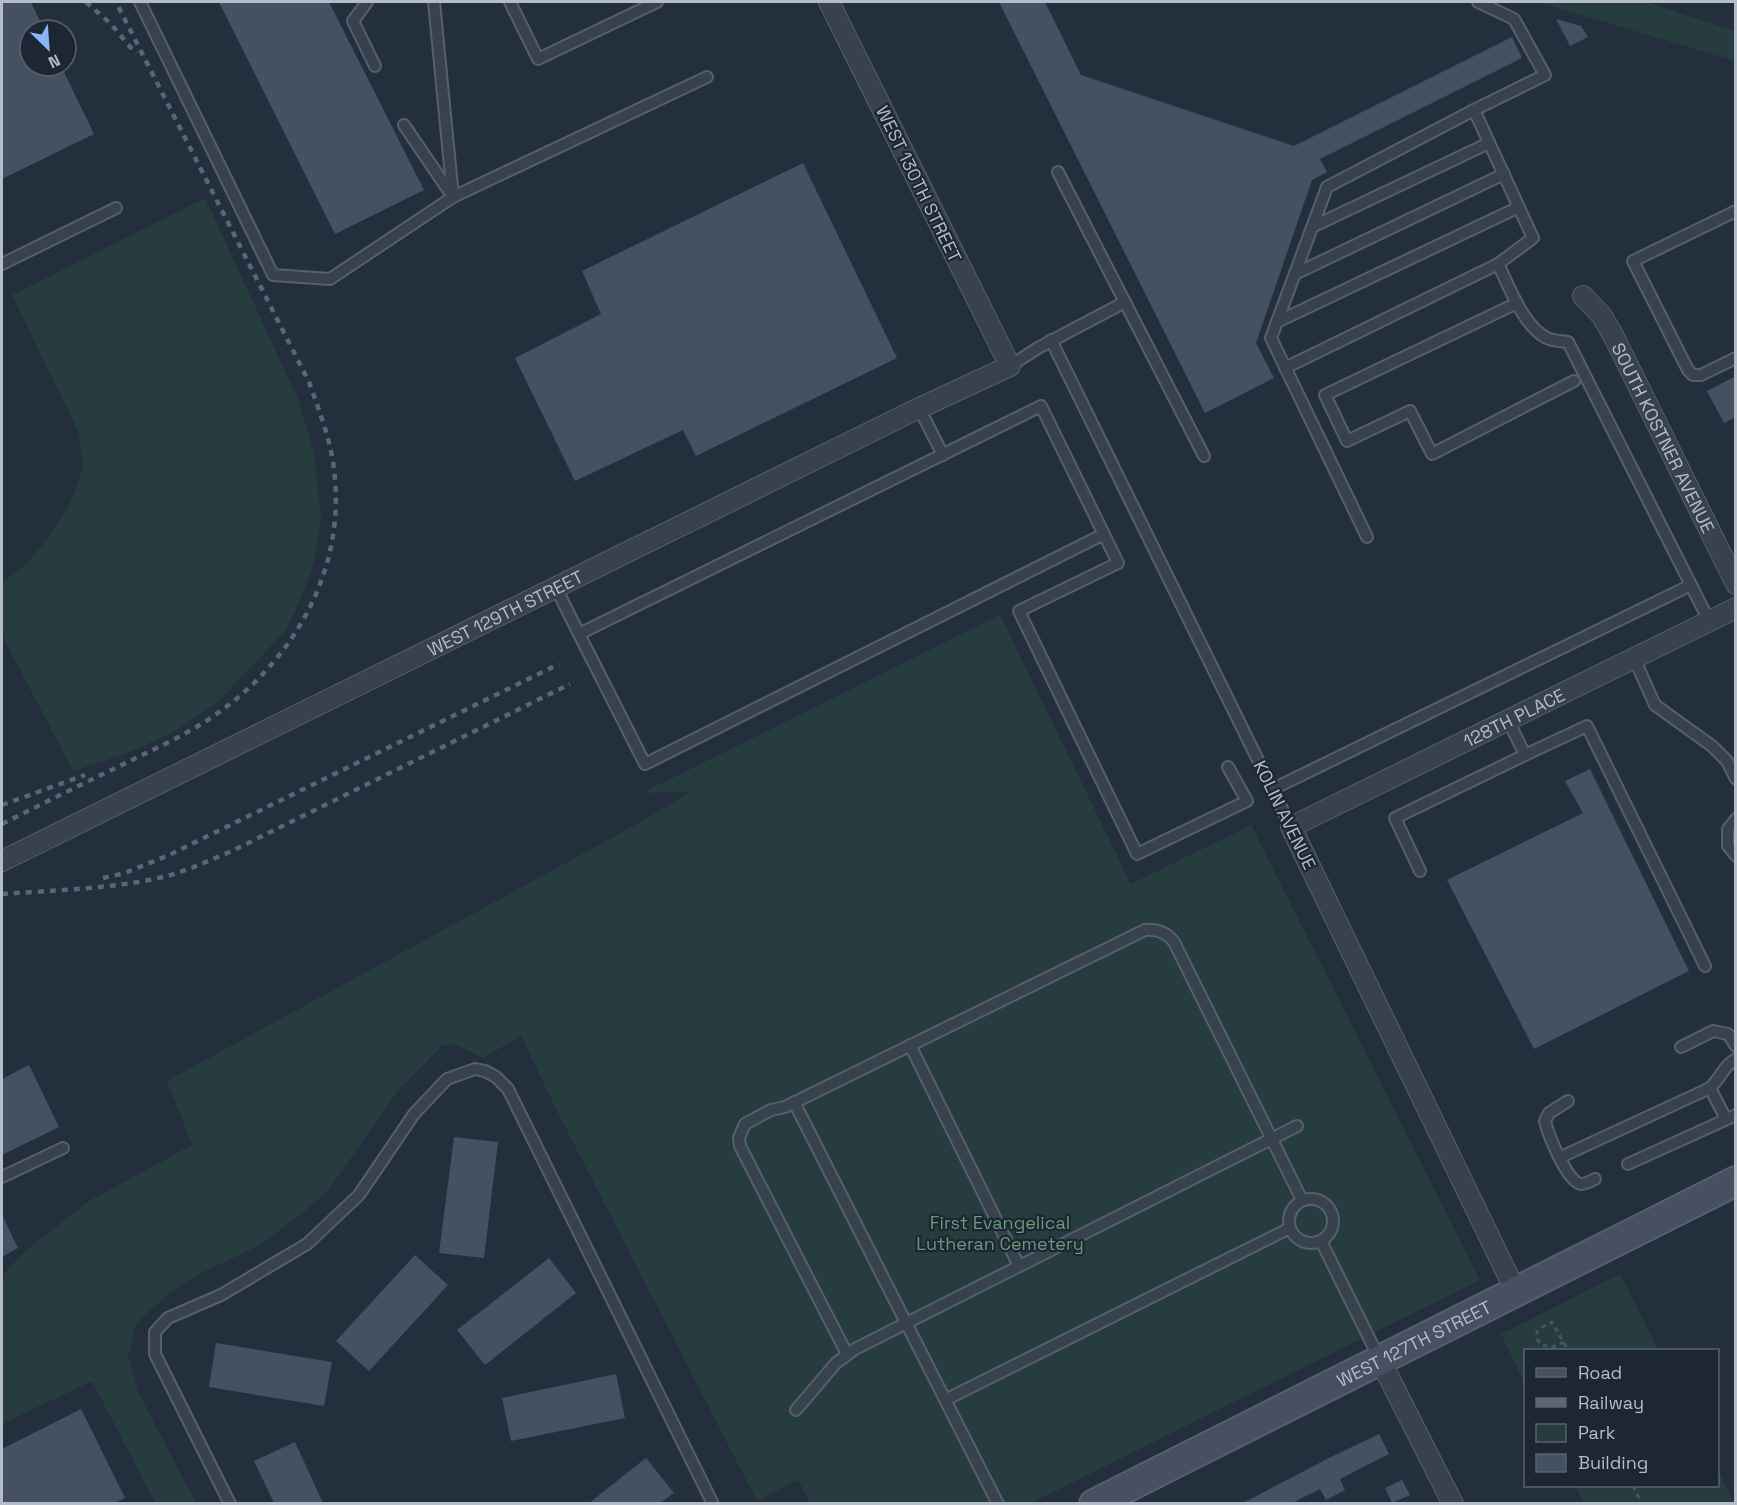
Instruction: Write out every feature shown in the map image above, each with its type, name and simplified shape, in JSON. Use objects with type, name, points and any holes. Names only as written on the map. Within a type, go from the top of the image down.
[{"type":"main road","name":"WEST 127TH STREET","points":[[1094,1503],[1124,1497],[1380,1360],[1736,1181]]},
{"type":"street","name":"WEST 130TH STREET","points":[[829,2],[1010,366]]},
{"type":"street","name":"SOUTH KOSTNER AVENUE","points":[[1583,296],[1602,316],[1614,337],[1736,584]]},
{"type":"street","name":"WEST 129TH STREET","points":[[2,861],[919,408],[1010,366]]},
{"type":"street","name":"128TH PLACE","points":[[1291,827],[1736,608]]},
{"type":"street","name":"KOLIN AVENUE","points":[[1291,827],[1516,1292]]},
{"type":"street","points":[[1380,1360],[1453,1503]]},
{"type":"lane","points":[[140,2],[273,275],[330,279],[453,197],[707,77]]},
{"type":"lane","points":[[367,2],[352,21],[375,66]]},
{"type":"lane","points":[[434,2],[453,197]]},
{"type":"lane","points":[[510,2],[538,59],[657,2]]},
{"type":"lane","points":[[1367,537],[1271,338],[1327,187],[1545,75],[1514,19],[1478,2]]},
{"type":"lane","points":[[1285,368],[1498,264],[1533,238],[1474,110]]},
{"type":"lane","points":[[404,125],[453,197]]},
{"type":"lane","points":[[1312,227],[1489,143]]},
{"type":"lane","points":[[1058,172],[1204,456]]},
{"type":"lane","points":[[1295,274],[1504,174]]},
{"type":"lane","points":[[1277,322],[1519,207]]},
{"type":"lane","points":[[2,264],[116,208]]},
{"type":"lane","points":[[1736,211],[1633,261],[1688,370],[1693,375],[1701,375],[1736,358]]},
{"type":"lane","points":[[1498,264],[1523,314],[1542,335],[1551,340],[1568,342],[1709,621]]},
{"type":"lane","points":[[1010,366],[1051,340],[1125,302]]},
{"type":"lane","points":[[1517,303],[1325,395],[1347,441],[1410,411],[1432,454],[1574,381]]},
{"type":"lane","name":"KOLIN AVENUE","points":[[1051,340],[1291,827]]},
{"type":"lane","points":[[579,634],[1041,406],[1118,563],[1019,612],[1137,854],[1246,801],[1228,767]]},
{"type":"lane","points":[[919,408],[943,455]]},
{"type":"lane","points":[[556,588],[645,764],[1104,534]]},
{"type":"lane","points":[[1273,789],[1692,585]]},
{"type":"lane","points":[[1634,658],[1655,705],[1712,746],[1727,761],[1736,779]]},
{"type":"lane","points":[[1508,720],[1525,755]]},
{"type":"lane","points":[[1420,871],[1395,818],[1587,726],[1705,966]]},
{"type":"lane","points":[[1736,819],[1728,829],[1728,846],[1736,855]]},
{"type":"lane","points":[[847,1354],[740,1146],[739,1138],[745,1124],[1145,930],[1155,929],[1170,937],[1174,942],[1302,1200]]},
{"type":"lane","points":[[1681,1047],[1713,1031],[1728,1034],[1736,1046]]},
{"type":"lane","points":[[910,1045],[1018,1266]]},
{"type":"lane","points":[[1561,1157],[1710,1088],[1720,1079],[1729,1063],[1736,1059]]},
{"type":"lane","points":[[230,1503],[155,1354],[155,1332],[168,1318],[220,1295],[307,1244],[359,1195],[422,1105],[447,1079],[475,1069],[496,1077],[508,1089],[713,1503]]},
{"type":"lane","points":[[1628,1164],[1731,1117],[1710,1088]]},
{"type":"lane","points":[[1568,1101],[1549,1113],[1545,1121],[1547,1131],[1566,1171],[1576,1182],[1581,1184],[1595,1179]]},
{"type":"lane","points":[[794,1102],[998,1503]]},
{"type":"lane","points":[[796,1410],[821,1379],[847,1354],[1297,1126]]},
{"type":"lane","points":[[2,1177],[63,1148]]},
{"type":"lane","points":[[1317,1199],[1327,1205],[1333,1215],[1332,1230],[1322,1241],[1302,1242],[1295,1237],[1290,1228],[1289,1215],[1292,1208],[1302,1200],[1317,1199]]},
{"type":"lane","points":[[947,1399],[1290,1228]]},
{"type":"lane","points":[[1322,1241],[1380,1360]]},
{"type":"path","points":[[1564,1342],[1553,1347],[1541,1345],[1537,1339],[1537,1332],[1552,1323],[1564,1342],[1568,1349]]},
{"type":"path","points":[[1634,1487],[1642,1503]]},
{"type":"green space","points":[[1538,2],[1646,2],[1735,31],[1735,61]]},
{"type":"green space","points":[[205,198],[298,399],[314,452],[321,518],[315,559],[302,596],[285,631],[219,701],[172,733],[127,753],[73,771],[2,635],[2,583],[28,563],[50,535],[70,503],[83,468],[78,431],[12,295]]},
{"type":"green space","name":"First Evangelical Lutheran Cemetery","points":[[1000,615],[1131,884],[1251,825],[1480,1280],[1031,1503],[810,1503],[798,1480],[757,1501],[557,1111],[521,1036],[483,1058],[455,1044],[442,1046],[397,1092],[328,1191],[295,1219],[256,1247],[209,1269],[170,1292],[136,1324],[128,1357],[138,1392],[196,1503],[155,1503],[92,1381],[2,1424],[2,1276],[23,1253],[89,1201],[192,1145],[167,1081],[628,829],[691,792],[642,793]]},
{"type":"green space","points":[[1620,1274],[1658,1349],[1524,1349],[1524,1382],[1501,1334]]},
{"type":"green space","points":[[1719,1472],[1734,1503],[1584,1503],[1576,1487],[1719,1487]]},
{"type":"building","points":[[2,2],[31,2],[38,18],[18,18],[18,78],[67,78],[94,134],[2,179]]},
{"type":"building","points":[[219,2],[329,2],[424,190],[335,234]]},
{"type":"building","points":[[999,2],[1045,2],[1081,75],[1294,146],[1512,37],[1522,58],[1320,159],[1327,172],[1312,180],[1256,343],[1274,378],[1205,413]]},
{"type":"building","points":[[1556,19],[1581,26],[1588,37],[1570,46]]},
{"type":"building","points":[[803,163],[897,358],[696,456],[683,430],[575,481],[515,358],[601,314],[582,271]]},
{"type":"building","points":[[1736,376],[1736,417],[1724,423],[1707,391]]},
{"type":"building","points":[[1590,769],[1689,971],[1534,1049],[1447,880],[1583,813],[1565,781]]},
{"type":"building","points":[[29,1065],[59,1127],[2,1155],[2,1079]]},
{"type":"building","points":[[454,1137],[498,1142],[484,1258],[439,1253]]},
{"type":"building","points":[[2,1215],[18,1248],[2,1257]]},
{"type":"building","points":[[415,1255],[448,1285],[369,1371],[336,1341]]},
{"type":"building","points":[[549,1258],[576,1293],[485,1365],[457,1330]]},
{"type":"building","points":[[216,1343],[332,1362],[324,1406],[209,1387]]},
{"type":"building","points":[[616,1374],[625,1418],[511,1441],[502,1398]]},
{"type":"building","points":[[81,1409],[125,1498],[114,1503],[2,1503],[2,1449]]},
{"type":"building","points":[[1379,1434],[1389,1454],[1340,1479],[1345,1490],[1326,1500],[1320,1489],[1292,1503],[1243,1503],[1329,1458]]},
{"type":"building","points":[[295,1442],[323,1503],[274,1503],[254,1461]]},
{"type":"building","points":[[646,1458],[674,1493],[660,1503],[589,1503]]},
{"type":"building","points":[[1402,1480],[1410,1495],[1392,1503],[1385,1488]]},
{"type":"railway","points":[[86,2],[111,24],[136,54]]},
{"type":"railway","points":[[2,824],[202,724],[243,693],[270,667],[293,637],[311,604],[325,569],[333,533],[336,495],[332,456],[309,382],[116,2]]},
{"type":"railway","points":[[103,878],[125,873],[167,856],[559,664]]},
{"type":"railway","points":[[2,894],[127,884],[183,871],[232,851],[570,684]]},
{"type":"railway","points":[[2,805],[85,775]]}]
